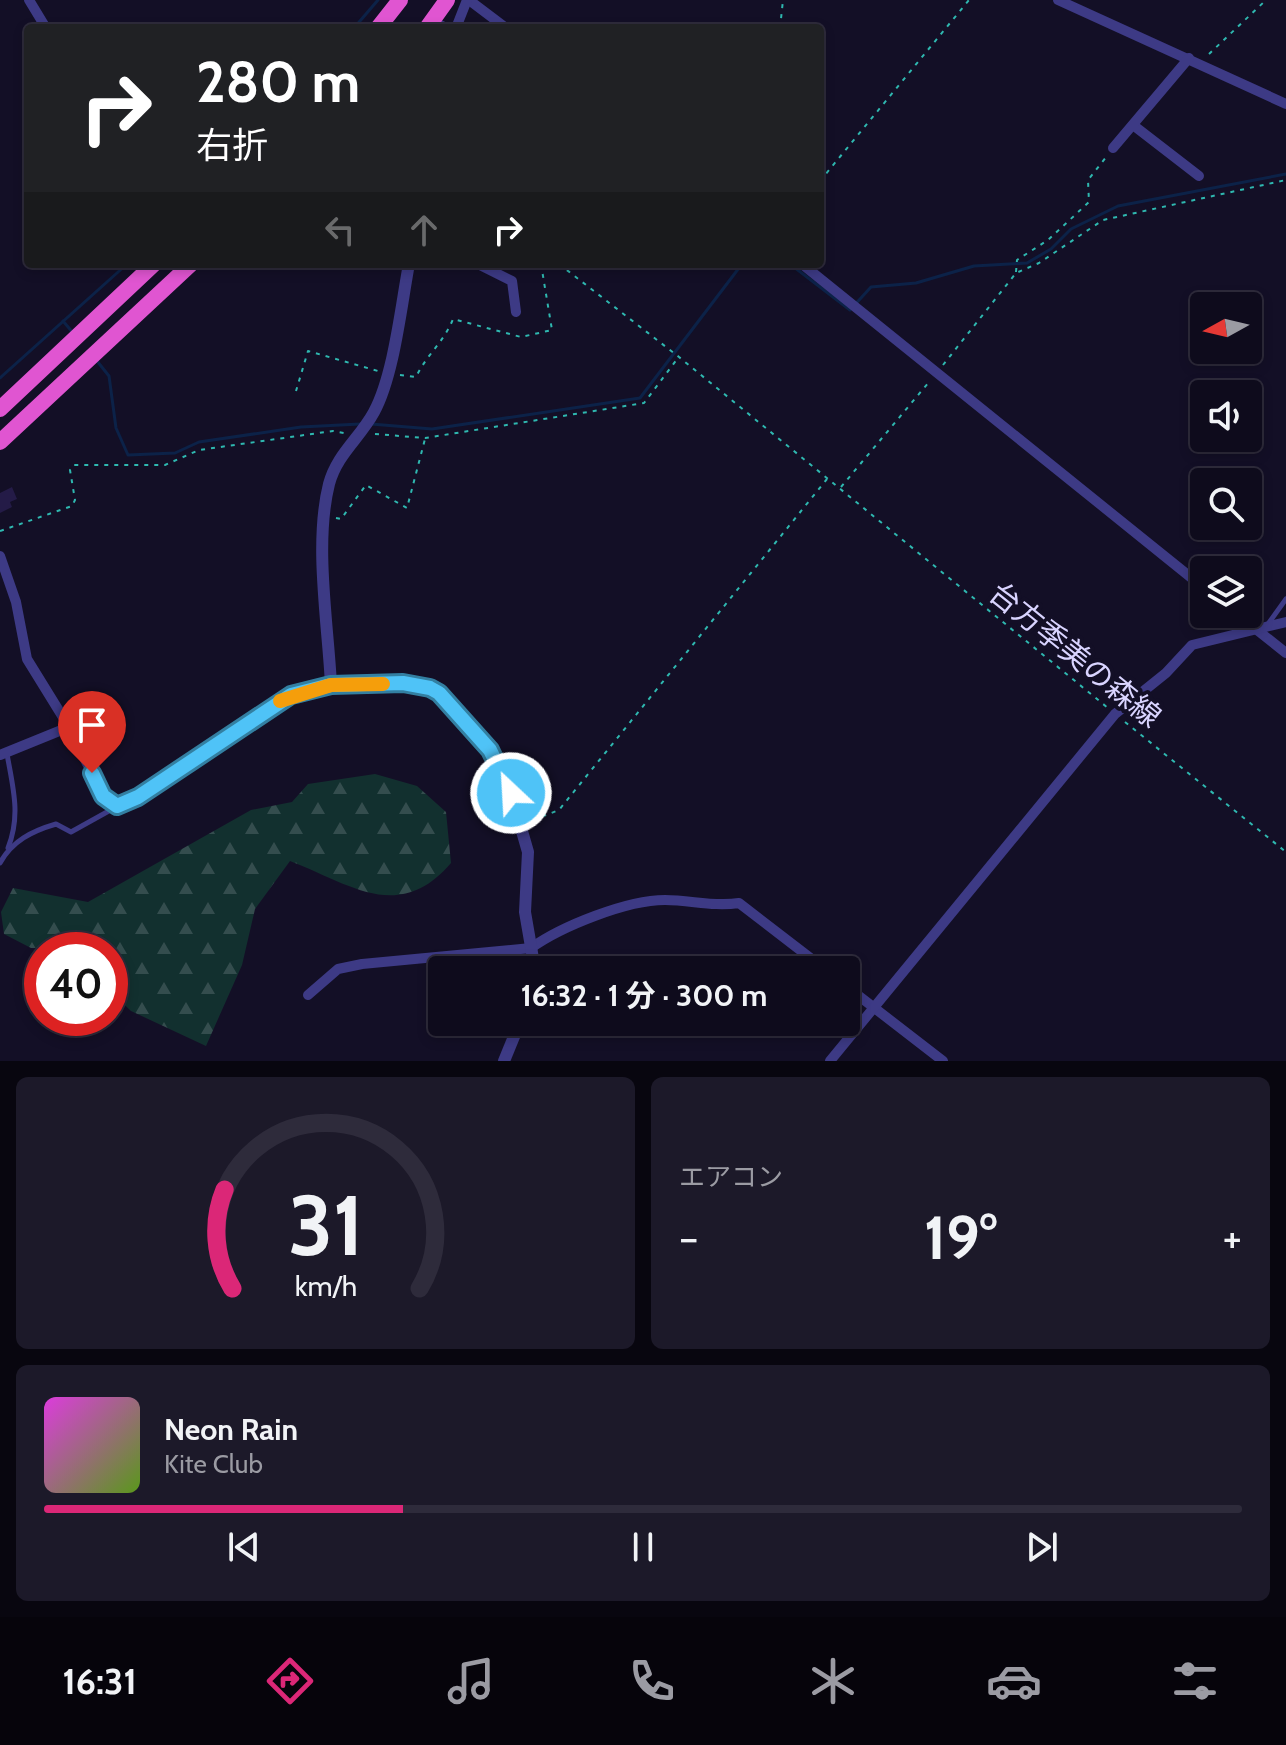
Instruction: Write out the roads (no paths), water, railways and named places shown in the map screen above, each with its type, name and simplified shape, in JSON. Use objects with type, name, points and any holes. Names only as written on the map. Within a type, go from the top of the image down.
[{"type":"highway","points":[[381,24],[400,0]]},
{"type":"highway","points":[[436,24],[447,0]]},
{"type":"highway","points":[[0,409],[150,268]]},
{"type":"highway","points":[[0,442],[187,268]]},
{"type":"street","points":[[29,0],[44,24]]},
{"type":"street","points":[[458,24],[468,0],[501,24]]},
{"type":"street","points":[[1058,0],[1286,104]]},
{"type":"street","points":[[1113,148],[1194,61]]},
{"type":"street","points":[[1133,125],[1199,176]]},
{"type":"street","points":[[331,685],[324,515],[332,474],[374,412],[386,373],[408,268]]},
{"type":"street","points":[[486,268],[512,281],[516,312]]},
{"type":"street","points":[[807,268],[1190,577]]},
{"type":"street","points":[[0,556],[16,602],[27,659],[69,727],[103,796],[117,806],[138,797],[231,738],[282,700],[331,685],[417,684],[439,693],[490,750],[502,770],[528,852],[524,898],[532,956]]},
{"type":"street","points":[[830,1061],[1115,714],[1166,673],[1192,645],[1286,622]]},
{"type":"street","points":[[1262,629],[1286,653]]},
{"type":"street","points":[[4,754],[69,727]]},
{"type":"street","points":[[308,995],[338,969],[531,948],[548,936],[633,904],[664,900],[720,906],[739,903],[808,956]]},
{"type":"street","points":[[860,996],[943,1061]]},
{"type":"street","points":[[504,1061],[514,1036]]},
{"type":"lane","points":[[1262,629],[1286,599]]},
{"type":"lane","points":[[0,863],[17,826],[17,807],[4,754]]},
{"type":"lane","points":[[7,849],[17,841],[56,824],[71,832],[117,806]]},
{"type":"waterway","points":[[357,24],[378,0]]},
{"type":"waterway","points":[[795,268],[850,310],[871,287],[916,283],[974,266],[1027,263],[1051,249],[1071,229],[1118,206],[1286,174]]},
{"type":"waterway","points":[[0,378],[123,268]]},
{"type":"waterway","points":[[371,424],[432,429],[640,398],[739,268]]},
{"type":"waterway","points":[[63,321],[74,334]]},
{"type":"waterway","points":[[97,361],[109,376],[116,428],[128,455],[175,453],[199,442],[301,427],[360,424]]}]
